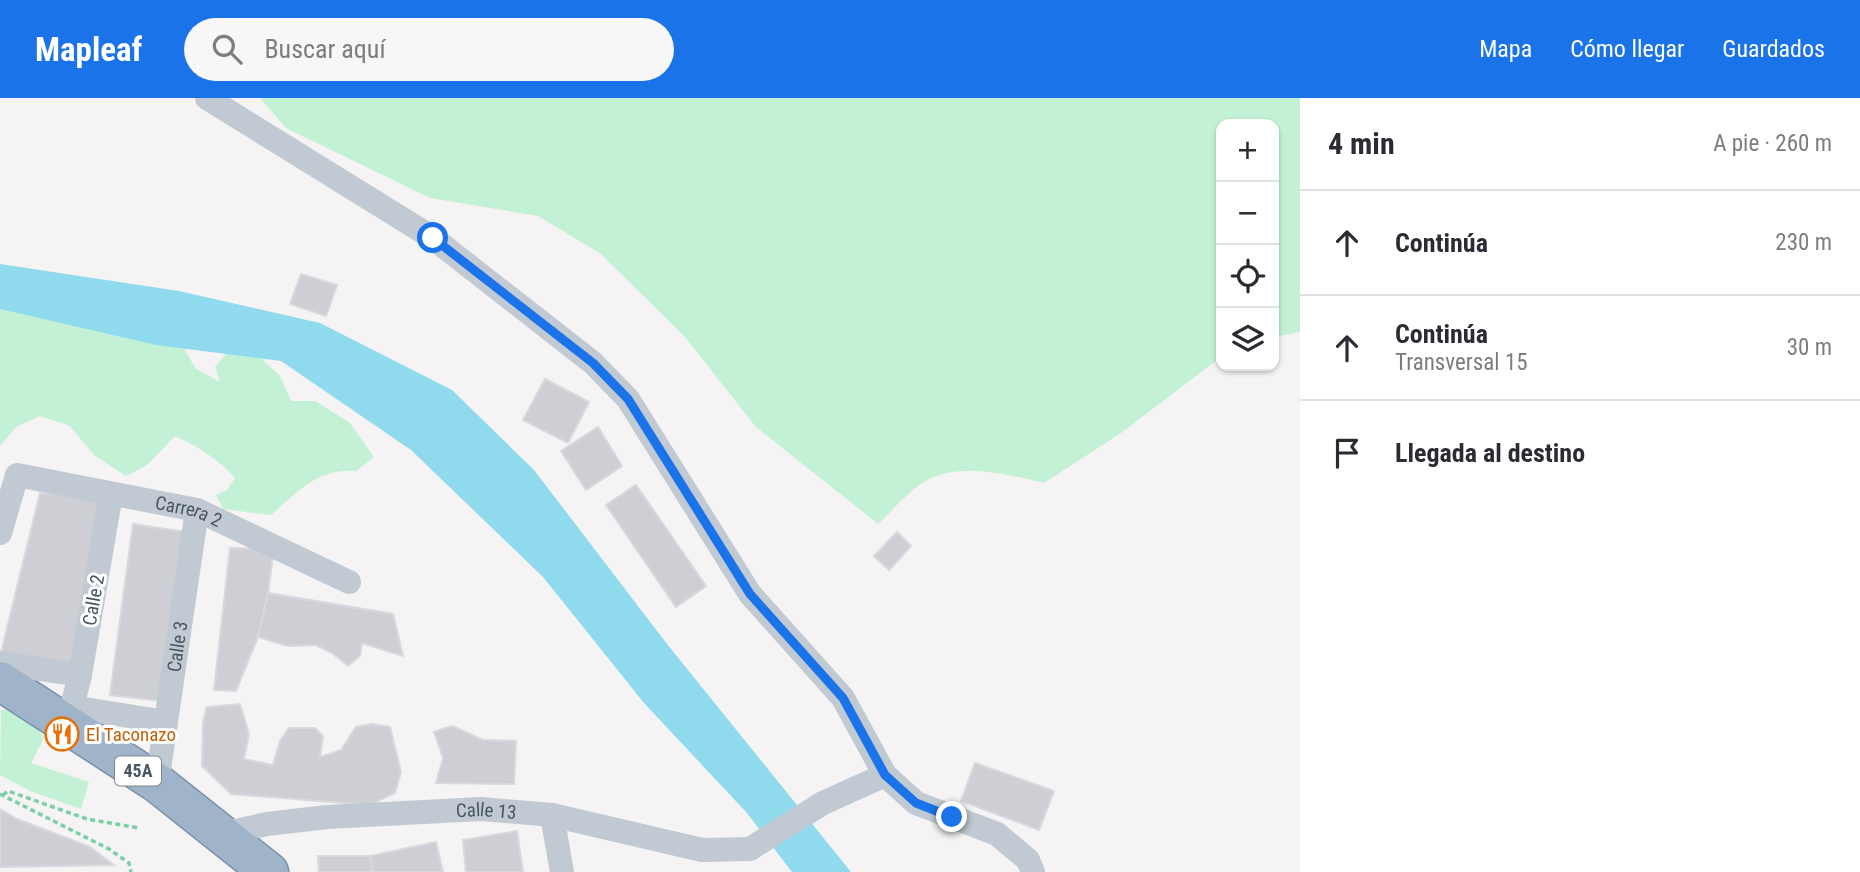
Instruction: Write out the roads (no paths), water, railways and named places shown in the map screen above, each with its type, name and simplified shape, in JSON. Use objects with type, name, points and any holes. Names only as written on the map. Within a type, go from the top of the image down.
[{"type":"highway","name":"45A","points":[[0,681],[157,783],[269,872]]},
{"type":"street","points":[[207,98],[433,238],[593,363],[628,399],[750,594],[843,698],[885,775],[916,803],[997,834],[1028,860],[1033,872]]},
{"type":"street","name":"Carrera 2","points":[[0,533],[17,475],[197,510],[349,582]]},
{"type":"street","name":"Calle 2","points":[[111,494],[80,675],[72,707],[166,722]]},
{"type":"street","name":"Calle 3","points":[[157,783],[197,510]]},
{"type":"street","points":[[0,663],[80,675]]},
{"type":"street","name":"Calle 13","points":[[222,834],[267,824],[327,817],[481,809],[552,815],[702,850],[750,849],[823,803],[885,775]]},
{"type":"street","points":[[552,815],[562,872]]},
{"type":"water","points":[[0,264],[179,291],[320,323],[452,390],[534,470],[667,644],[851,872],[792,872],[747,813],[644,703],[543,577],[411,450],[281,361],[156,345],[0,309]]},
{"type":"place","name":"El Taconazo","points":[[62,734]]}]
